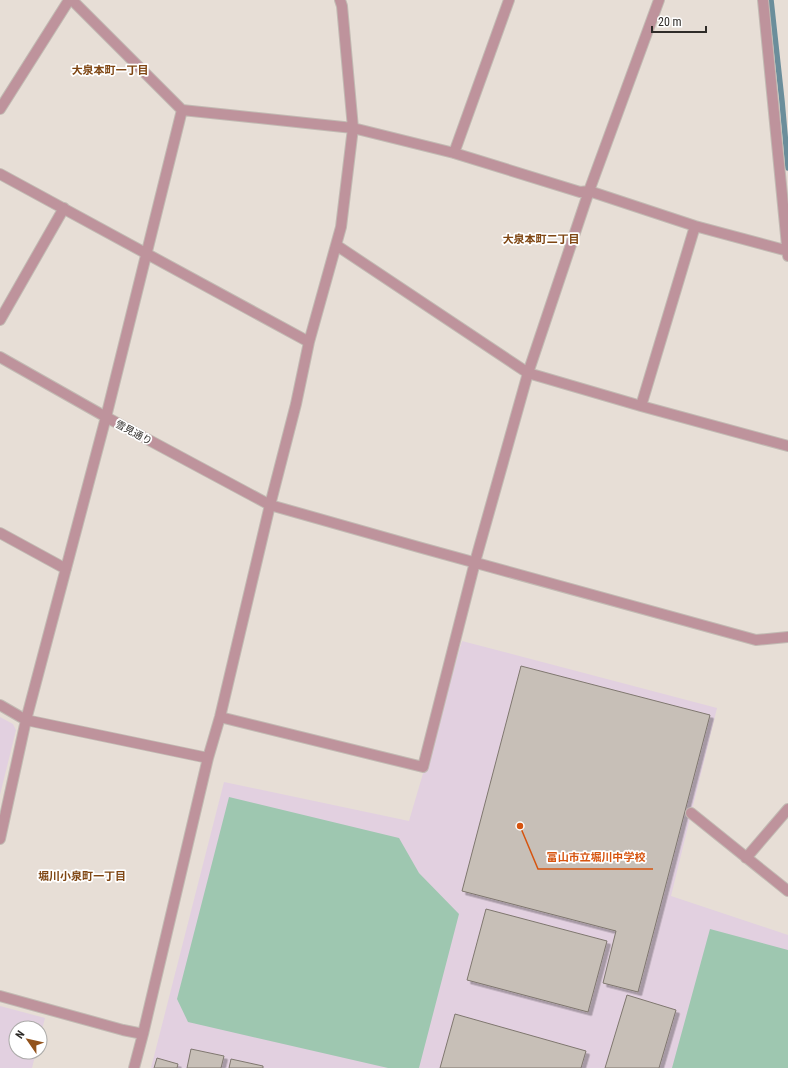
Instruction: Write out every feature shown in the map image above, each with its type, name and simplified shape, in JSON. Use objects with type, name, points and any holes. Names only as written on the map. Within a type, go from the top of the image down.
[{"type":"street","points":[[0,109],[69,0]]},
{"type":"street","points":[[72,0],[182,110],[353,128],[454,153],[580,192],[589,191],[695,226],[788,253],[763,0]]},
{"type":"street","points":[[134,1068],[310,342],[341,227],[353,128],[342,6],[340,0]]},
{"type":"street","points":[[454,153],[509,0]]},
{"type":"street","points":[[220,717],[423,767],[475,562],[528,373],[589,191],[659,0]]},
{"type":"street","points":[[0,840],[26,720],[106,417],[182,110]]},
{"type":"street","points":[[0,174],[310,342]]},
{"type":"street","points":[[0,320],[64,208]]},
{"type":"street","points":[[641,406],[695,226]]},
{"type":"street","points":[[336,245],[528,373],[641,406],[788,446]]},
{"type":"street","name":"雪見通り","points":[[0,357],[106,417],[270,505],[756,640],[788,637]]},
{"type":"street","points":[[0,533],[66,569]]},
{"type":"street","points":[[0,705],[26,720],[208,758]]},
{"type":"street","points":[[746,858],[788,809]]},
{"type":"street","points":[[691,813],[788,891]]},
{"type":"street","points":[[0,996],[123,1030],[143,1034]]},
{"type":"shaded area","points":[[462,641],[717,708],[671,896],[788,935],[788,1068],[151,1068],[224,782],[409,821]]},
{"type":"shaded area","points":[[0,717],[13,724],[16,730],[0,795]]},
{"type":"shaded area","points":[[0,1006],[45,1018],[44,1020],[8,1020],[8,1060],[34,1060],[32,1068],[0,1068]]},
{"type":"green space","points":[[229,797],[399,838],[419,873],[459,914],[419,1068],[388,1068],[188,1022],[177,999]]},
{"type":"green space","points":[[710,929],[788,950],[788,1068],[672,1068]]},
{"type":"building","points":[[521,666],[710,715],[638,992],[603,983],[616,931],[462,891]]},
{"type":"building","points":[[486,909],[607,941],[588,1012],[467,980]]},
{"type":"building","points":[[627,995],[676,1010],[659,1068],[605,1068]]},
{"type":"building","points":[[455,1014],[586,1051],[581,1068],[440,1068]]},
{"type":"building","points":[[191,1049],[224,1056],[221,1068],[187,1068]]},
{"type":"building","points":[[157,1058],[178,1064],[177,1068],[154,1068]]},
{"type":"building","points":[[231,1059],[263,1066],[263,1068],[229,1068]]},
{"type":"waterway","points":[[771,0],[788,168]]},
{"type":"place","name":"富山市立堀川中学校","points":[[520,826]]},
{"type":"district","name":"大泉本町一丁目","points":[[110,70]]},
{"type":"district","name":"大泉本町二丁目","points":[[541,239]]},
{"type":"district","name":"堀川小泉町一丁目","points":[[82,876]]}]
